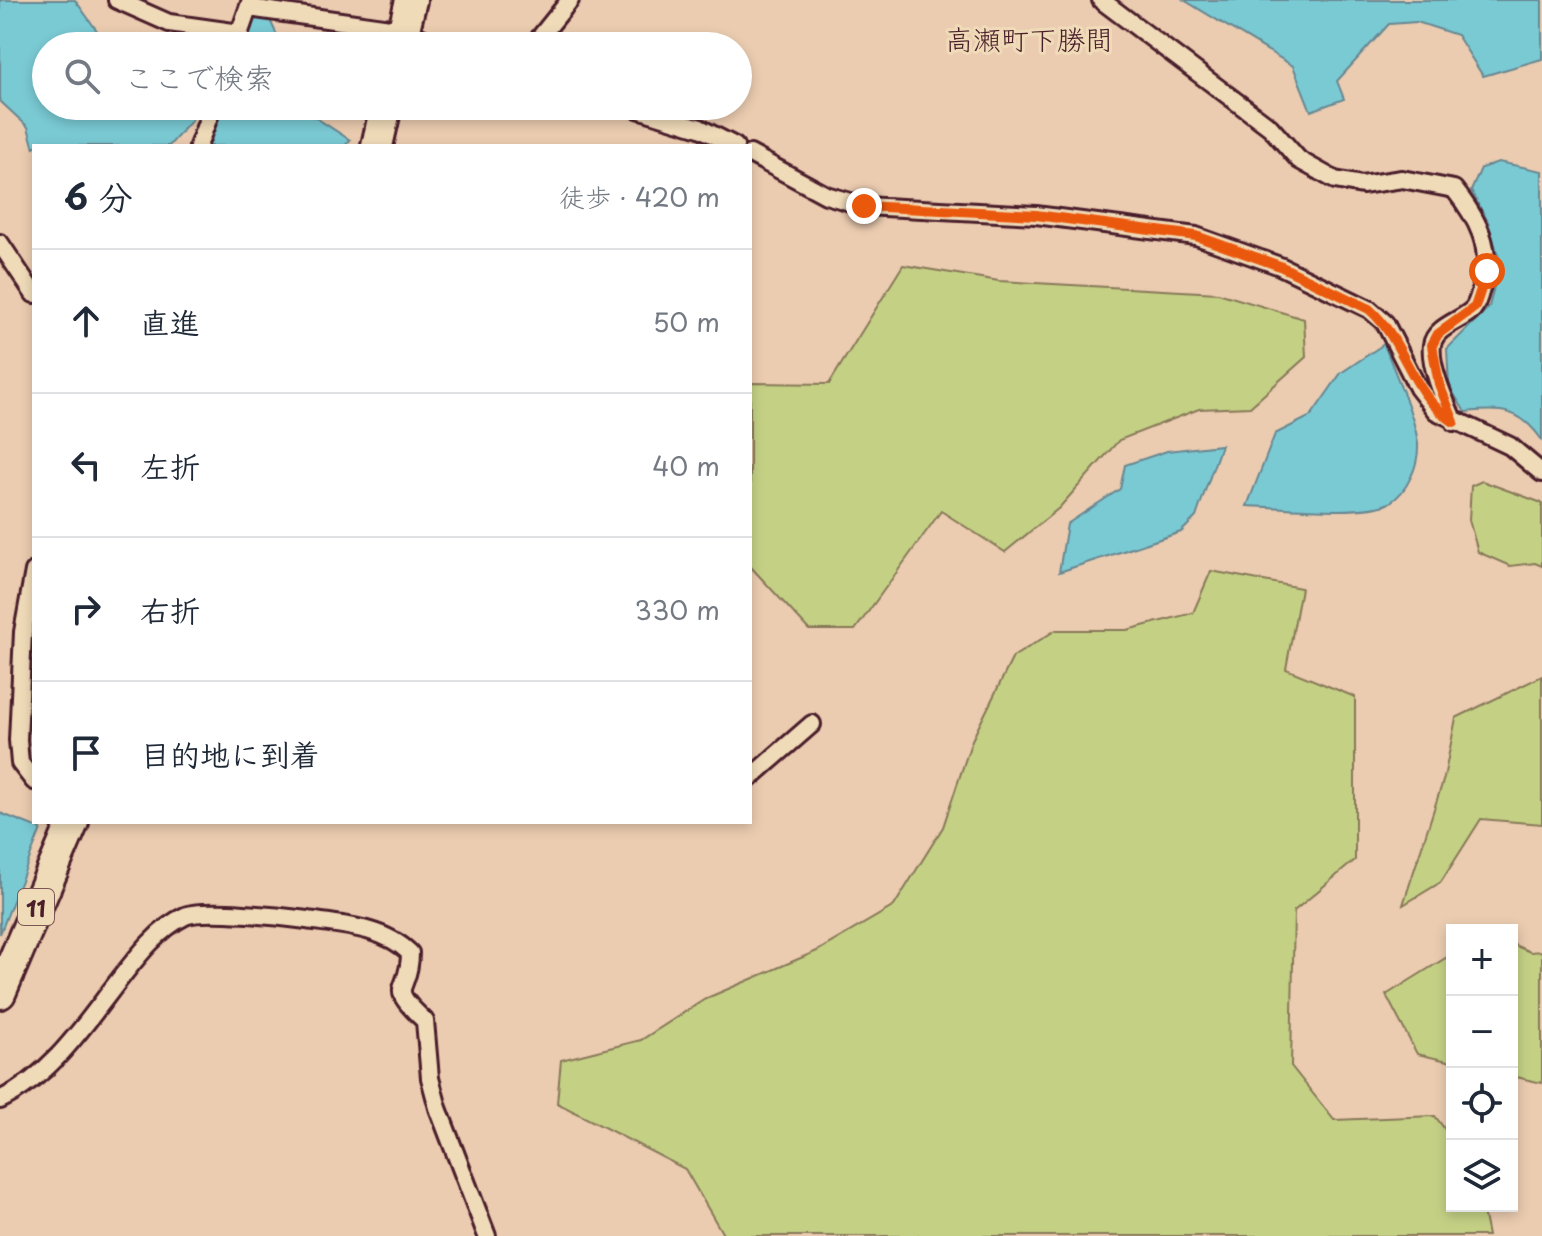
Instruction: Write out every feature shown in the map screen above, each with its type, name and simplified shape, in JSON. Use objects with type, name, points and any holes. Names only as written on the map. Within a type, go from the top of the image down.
[{"type":"highway","points":[[403,32],[411,0]]},
{"type":"highway","points":[[377,144],[383,120]]},
{"type":"highway","name":"11","points":[[0,993],[72,824]]},
{"type":"street","points":[[117,0],[169,23],[205,32]]},
{"type":"street","points":[[544,32],[570,0]]},
{"type":"street","points":[[1101,0],[1270,127],[1299,160],[1335,180],[1362,185],[1402,179],[1454,189],[1471,210],[1485,241],[1487,271],[1475,307],[1438,334],[1432,345],[1439,384],[1454,422]]},
{"type":"street","points":[[240,32],[250,4],[375,32]]},
{"type":"street","points":[[199,144],[208,120]]},
{"type":"street","points":[[674,120],[700,128],[731,144]]},
{"type":"street","points":[[752,155],[826,195],[864,206],[1036,215],[1196,236],[1246,251],[1369,309],[1385,323],[1418,388],[1436,411],[1510,446],[1542,473]]},
{"type":"street","points":[[0,243],[32,291]]},
{"type":"street","points":[[32,582],[23,632],[18,740],[20,763],[32,778]]},
{"type":"street","points":[[752,776],[812,724]]},
{"type":"street","points":[[0,1100],[28,1085],[75,1038],[135,959],[159,934],[187,915],[277,916],[382,935],[399,943],[410,953],[399,990],[402,999],[425,1021],[430,1078],[438,1108],[487,1236]]},
{"type":"green space","points":[[903,265],[999,281],[1218,293],[1304,319],[1306,357],[1250,407],[1199,409],[1119,440],[1059,508],[1005,552],[941,511],[855,630],[809,630],[752,568],[752,383],[829,384]]},
{"type":"green space","points":[[1482,481],[1542,503],[1542,566],[1535,563],[1510,566],[1478,552],[1469,520],[1471,486]]},
{"type":"green space","points":[[1211,571],[1301,588],[1286,669],[1355,697],[1355,860],[1294,911],[1291,1066],[1334,1120],[1435,1116],[1446,1131],[1446,1212],[1483,1212],[1488,1236],[724,1236],[685,1169],[557,1103],[561,1060],[641,1040],[707,998],[817,951],[894,906],[943,827],[972,740],[1013,657],[1056,630],[1127,630],[1193,613]]},
{"type":"green space","points":[[1542,676],[1542,824],[1481,819],[1441,882],[1403,905],[1444,778],[1456,718]]},
{"type":"green space","points":[[1518,947],[1530,952],[1542,951],[1542,1083],[1518,1077]]},
{"type":"green space","points":[[1446,958],[1446,1061],[1417,1054],[1386,995]]},
{"type":"water","points":[[0,0],[75,0],[98,32],[32,32],[32,120],[192,120],[171,144],[33,144],[28,127],[0,101]]},
{"type":"water","points":[[1184,0],[1542,0],[1542,59],[1483,76],[1457,35],[1417,22],[1389,24],[1337,81],[1344,99],[1311,111],[1293,66]]},
{"type":"water","points":[[253,17],[270,20],[276,32],[248,32]]},
{"type":"water","points":[[216,120],[319,120],[350,140],[347,144],[208,144]]},
{"type":"water","points":[[1498,162],[1542,171],[1542,440],[1518,416],[1500,411],[1465,412],[1449,386],[1447,349],[1489,307],[1500,262],[1488,222],[1471,191],[1481,168]]},
{"type":"water","points":[[1384,344],[1409,407],[1418,444],[1414,469],[1402,492],[1389,503],[1361,509],[1247,506],[1275,434],[1311,416],[1341,373]]},
{"type":"water","points":[[1221,445],[1196,517],[1181,532],[1059,572],[1067,524],[1120,489],[1125,465],[1167,451]]},
{"type":"water","points":[[0,813],[41,829],[0,934]]},
{"type":"district","name":"高瀬町下勝間","points":[[1029,38]]},
{"type":"route","points":[[864,206],[1036,215],[1196,236],[1246,251],[1369,309],[1385,323],[1418,388],[1436,411],[1454,422],[1439,384],[1432,345],[1438,334],[1475,307],[1487,271]]}]
